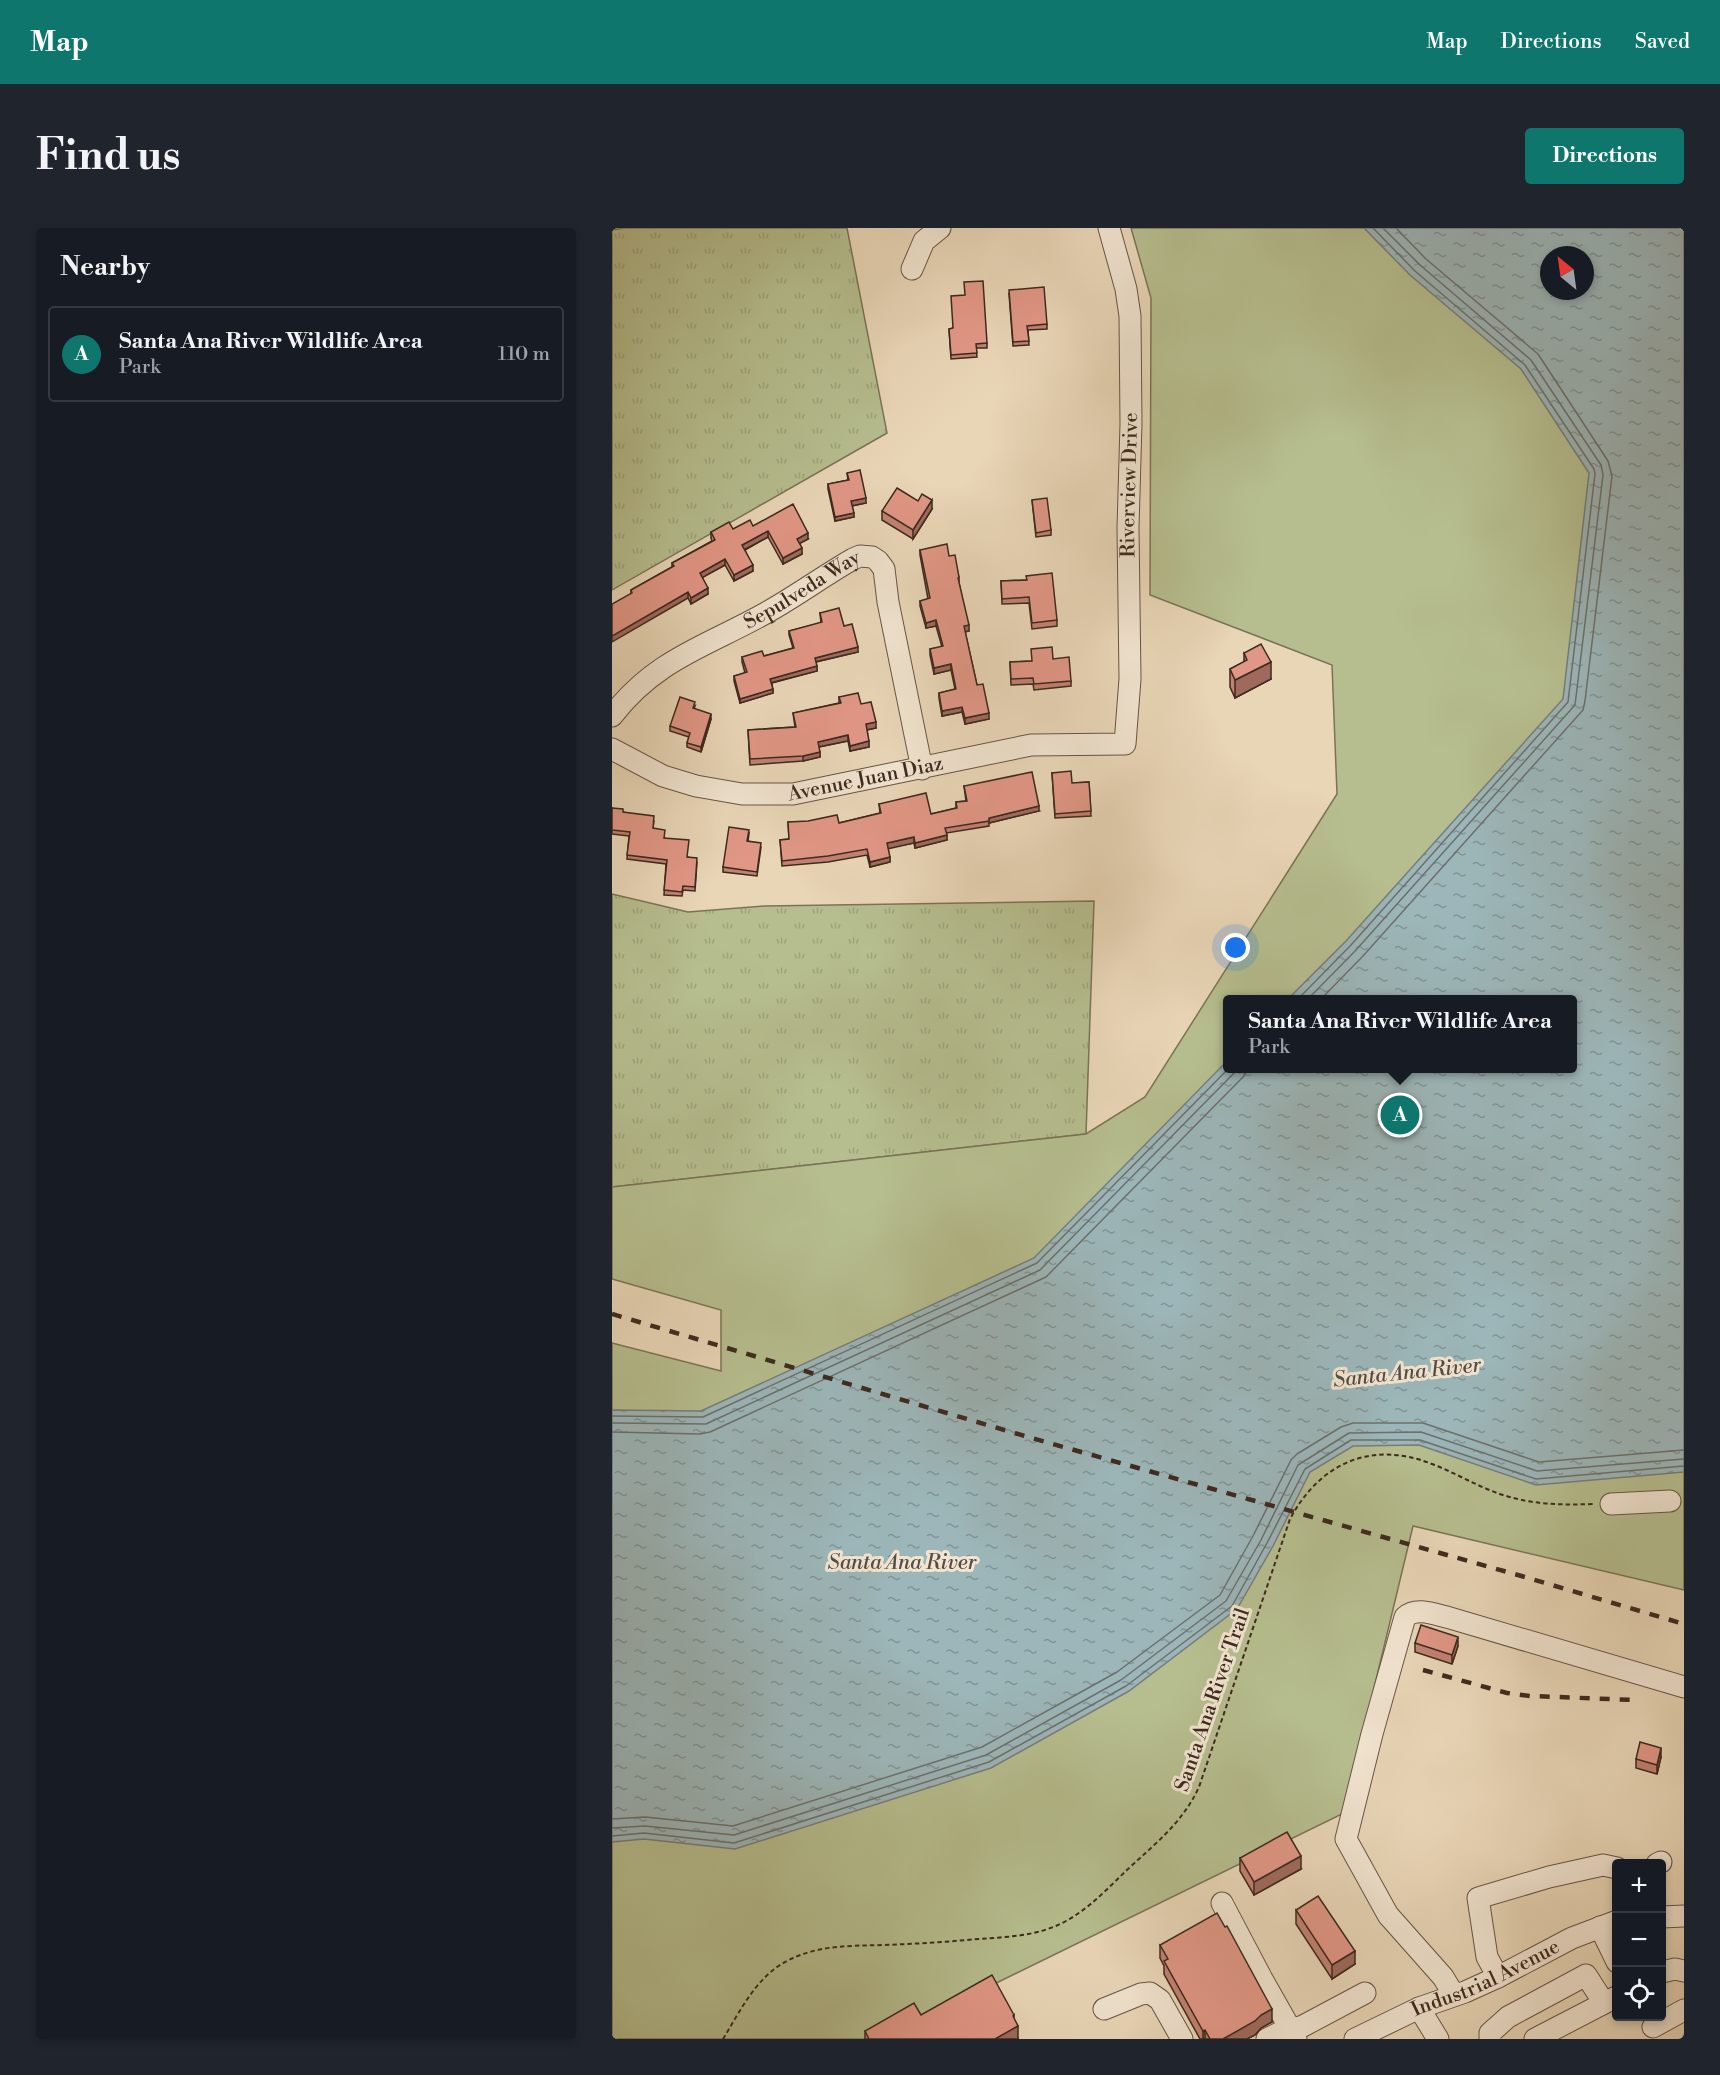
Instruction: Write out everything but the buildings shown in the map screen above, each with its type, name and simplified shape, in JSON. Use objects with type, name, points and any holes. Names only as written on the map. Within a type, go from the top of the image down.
[{"type":"street","points":[[912,269],[924,241],[940,228]]},
{"type":"street","name":"Riverview Drive","points":[[1109,228],[1126,289],[1130,316],[1131,402],[1128,528],[1130,679],[1125,744]]},
{"type":"street","name":"Sepulveda Way","points":[[612,716],[632,692],[672,660],[770,610],[853,559],[867,556],[878,561],[884,569],[888,602],[922,769]]},
{"type":"street","name":"Avenue Juan Diaz","points":[[612,749],[663,776],[696,786],[742,794],[793,794],[1031,745],[1125,744]]},
{"type":"street","points":[[1611,1504],[1670,1501]]},
{"type":"street","points":[[1454,1995],[1443,1977],[1388,1915],[1346,1839],[1372,1734],[1405,1617],[1411,1612],[1418,1611],[1450,1618],[1684,1687]]},
{"type":"street","points":[[1498,1977],[1487,1957],[1478,1898],[1549,1877],[1603,1865],[1612,1867]]},
{"type":"street","points":[[1222,1903],[1293,2034]]},
{"type":"street","points":[[1666,1917],[1684,1916]]},
{"type":"street","points":[[1608,1924],[1606,1945],[1612,1954]]},
{"type":"street","name":"Industrial Avenue","points":[[1355,2039],[1419,2008],[1498,1977],[1572,1938],[1608,1924]]},
{"type":"street","points":[[1666,1970],[1684,1971]]},
{"type":"street","points":[[1490,2039],[1490,2033],[1508,2017],[1586,1975],[1611,2000],[1535,2039]]},
{"type":"street","points":[[1104,2009],[1141,1994],[1150,1993],[1160,2000],[1182,2039]]},
{"type":"street","points":[[1267,2039],[1293,2034],[1303,2026],[1365,1993]]},
{"type":"street","points":[[1419,2008],[1438,2039]]},
{"type":"street","points":[[1653,2028],[1684,2010]]},
{"type":"path","name":"Santa Ana River Trail","points":[[723,2039],[760,1981],[783,1963],[815,1949],[924,1944],[1027,1935],[1065,1922],[1092,1903],[1170,1830],[1193,1801],[1290,1519],[1299,1502],[1310,1490],[1325,1475],[1342,1464],[1376,1454],[1399,1455],[1433,1464],[1485,1488],[1522,1500],[1559,1505],[1611,1504]]},
{"type":"green space","points":[[624,228],[847,228],[887,433],[612,590],[612,230]]},
{"type":"green space","points":[[1131,228],[1684,228],[1684,1590],[1413,1526],[1344,1813],[939,2011],[889,2039],[612,2039],[612,1343],[721,1371],[721,1310],[612,1279],[612,1187],[1086,1134],[1145,1097],[1337,794],[1332,665],[1150,595],[1151,298]]},
{"type":"green space","points":[[612,894],[688,912],[765,906],[1094,901],[1086,1134],[612,1187]]},
{"type":"water","name":"Santa Ana River","points":[[1364,228],[1684,228],[1684,1472],[1536,1485],[1419,1445],[1353,1446],[1310,1472],[1273,1546],[1237,1609],[1129,1691],[991,1768],[735,1849],[644,1839],[612,1842],[612,1410],[701,1411],[1034,1258],[1223,1065],[1223,1073],[1577,1073],[1577,995],[1292,995],[1346,941],[1563,699],[1589,473],[1521,369],[1410,275]]},
{"type":"railway","points":[[612,1314],[1028,1437],[1684,1624]]},
{"type":"railway","points":[[1423,1670],[1507,1693],[1636,1700]]},
{"type":"place","name":"Santa Ana River Wildlife Area","points":[[1400,1115]]}]
